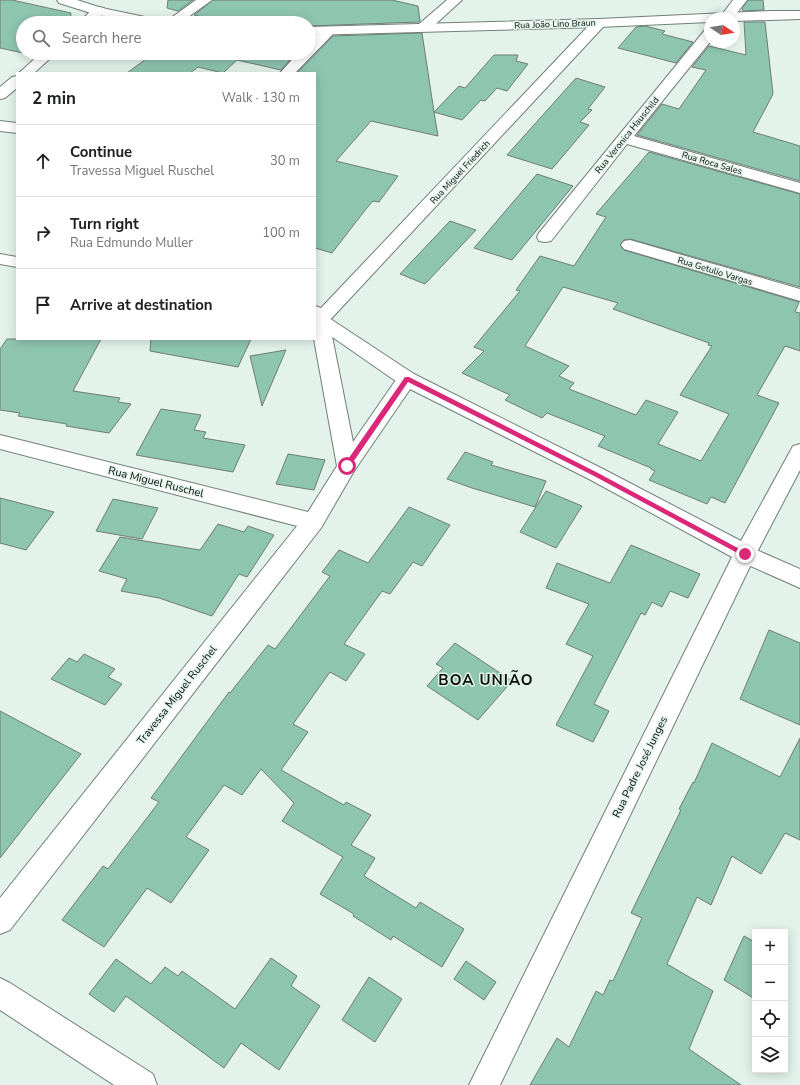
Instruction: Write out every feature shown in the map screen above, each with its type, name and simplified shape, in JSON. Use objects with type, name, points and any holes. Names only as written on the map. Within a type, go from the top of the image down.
[{"type":"street","points":[[64,0],[99,11],[122,16]]},
{"type":"street","points":[[181,16],[205,0]]},
{"type":"street","points":[[422,28],[455,0]]},
{"type":"street","points":[[729,12],[740,0]]},
{"type":"street","points":[[93,16],[99,11]]},
{"type":"street","name":"Rua João Lino Braun","points":[[740,17],[800,15]]},
{"type":"street","name":"Rua João Lino Braun","points":[[316,32],[599,23],[704,18]]},
{"type":"street","name":"Rua Miguel Friedrich","points":[[317,317],[599,23]]},
{"type":"street","points":[[316,43],[328,31]]},
{"type":"street","name":"Rua Veronica Hauschild","points":[[545,237],[704,40]]},
{"type":"street","points":[[27,72],[41,60]]},
{"type":"street","points":[[287,72],[299,60]]},
{"type":"street","points":[[0,95],[16,81]]},
{"type":"street","points":[[0,126],[16,128]]},
{"type":"street","name":"Rua Roca Sales","points":[[624,138],[800,188]]},
{"type":"street","name":"Rua Getulio Vargas","points":[[630,245],[800,295]]},
{"type":"street","points":[[0,259],[16,262]]},
{"type":"street","points":[[317,317],[407,379],[596,474],[745,554],[800,579]]},
{"type":"street","points":[[317,317],[347,466]]},
{"type":"street","name":"Travessa Miguel Ruschel","points":[[0,920],[313,522],[347,466],[407,379]]},
{"type":"street","name":"Rua Miguel Ruschel","points":[[0,442],[313,522]]},
{"type":"street","name":"Rua Padre José Junges","points":[[484,1085],[745,554],[800,451]]},
{"type":"street","points":[[0,993],[142,1085]]},
{"type":"building","points":[[0,0],[12,0],[71,13],[71,16],[16,16],[16,51],[0,48]]},
{"type":"building","points":[[168,0],[193,0],[178,11],[167,8]]},
{"type":"building","points":[[213,0],[392,0],[418,6],[420,21],[316,26],[316,16],[194,15]]},
{"type":"building","points":[[748,0],[763,0],[764,10],[743,11],[742,8]]},
{"type":"building","points":[[744,22],[765,22],[773,94],[753,132],[800,146],[800,181],[637,135],[662,104],[679,109],[706,70],[692,67],[707,48],[717,48],[746,55]]},
{"type":"building","points":[[645,26],[665,31],[662,34],[693,42],[676,63],[618,48],[636,27]]},
{"type":"building","points":[[422,33],[438,136],[371,121],[336,161],[398,176],[379,202],[373,201],[366,209],[332,253],[316,248],[316,72],[298,72],[310,60],[316,60],[316,53],[333,36]]},
{"type":"building","points":[[494,55],[518,55],[516,61],[528,64],[507,91],[497,88],[485,101],[481,100],[462,120],[434,112],[459,86],[465,88]]},
{"type":"building","points":[[145,60],[237,60],[224,72],[198,67],[191,72],[128,72]]},
{"type":"building","points":[[237,60],[290,60],[281,70]]},
{"type":"building","points":[[576,78],[605,87],[588,109],[592,110],[580,122],[589,125],[552,169],[507,155]]},
{"type":"building","points":[[649,152],[800,194],[800,287],[630,239],[624,240],[620,245],[624,250],[799,302],[795,312],[800,313],[800,351],[785,346],[757,395],[779,403],[725,503],[711,497],[707,504],[649,480],[655,471],[651,468],[598,446],[605,436],[547,413],[542,418],[505,400],[510,395],[462,373],[484,351],[474,347],[520,291],[516,290],[540,256],[574,266],[606,217],[596,214]],"holes":[[[563,287],[618,303],[613,309],[709,343],[708,345],[712,346],[680,395],[729,414],[701,461],[658,444],[678,412],[646,400],[636,415],[569,389],[574,383],[559,376],[569,366],[525,346]]]},
{"type":"building","points":[[537,174],[573,186],[512,260],[474,248]]},
{"type":"building","points":[[450,221],[476,230],[425,284],[400,274]]},
{"type":"building","points":[[7,339],[100,340],[73,391],[120,398],[118,402],[131,404],[109,433],[18,416],[20,413],[0,410],[0,349]]},
{"type":"building","points":[[151,340],[251,340],[238,367],[150,351]]},
{"type":"building","points":[[286,350],[262,406],[250,356]]},
{"type":"building","points":[[161,409],[201,415],[194,430],[206,432],[203,438],[245,445],[233,472],[136,455]]},
{"type":"building","points":[[465,452],[493,462],[491,465],[546,481],[535,507],[447,479]]},
{"type":"building","points":[[288,454],[325,460],[314,490],[276,484]]},
{"type":"building","points":[[546,491],[582,506],[556,548],[520,532]]},
{"type":"building","points":[[0,498],[54,512],[26,550],[0,543]]},
{"type":"building","points":[[113,499],[158,508],[142,539],[96,531]]},
{"type":"building","points":[[409,507],[450,525],[422,566],[413,562],[390,594],[382,591],[344,644],[365,654],[346,681],[330,672],[293,724],[308,732],[281,770],[344,805],[346,802],[371,815],[351,845],[375,858],[364,876],[416,908],[420,902],[464,929],[442,967],[393,936],[391,940],[353,916],[354,914],[320,894],[343,857],[282,821],[294,803],[261,769],[242,795],[224,785],[186,837],[209,850],[171,903],[147,888],[104,947],[62,920],[103,866],[108,869],[159,802],[151,798],[229,692],[230,693],[268,645],[275,649],[330,576],[322,572],[339,550],[368,563]]},
{"type":"building","points":[[218,524],[244,532],[248,526],[274,535],[247,577],[239,574],[212,616],[159,598],[121,591],[127,579],[99,571],[120,537],[200,550]]},
{"type":"building","points":[[631,545],[700,574],[688,598],[670,591],[662,607],[652,602],[645,615],[641,613],[594,704],[609,711],[593,742],[556,725],[593,656],[566,644],[589,604],[546,588],[557,563],[610,583]]},
{"type":"building","points":[[769,630],[800,643],[800,725],[740,699]]},
{"type":"building","points":[[455,643],[512,681],[478,720],[427,686],[443,668],[436,664]]},
{"type":"building","points":[[84,654],[115,669],[108,677],[122,684],[105,705],[51,679],[69,658],[77,662]]},
{"type":"building","points":[[0,711],[81,754],[0,858]]},
{"type":"building","points":[[800,738],[800,840],[785,833],[761,874],[732,856],[711,905],[697,897],[667,964],[713,991],[689,1049],[741,1085],[530,1085],[557,1038],[569,1047],[596,991],[603,995],[610,980],[613,981],[642,918],[631,913],[681,810],[679,809],[693,782],[694,783],[712,743],[780,777]]},
{"type":"building","points":[[744,936],[752,940],[752,997],[724,980]]},
{"type":"building","points":[[271,958],[297,976],[291,986],[320,1006],[279,1070],[241,1043],[224,1068],[126,996],[114,1012],[89,994],[116,959],[151,984],[165,967],[178,976],[182,971],[235,1009]]},
{"type":"building","points":[[466,961],[496,982],[484,1000],[454,979]]},
{"type":"building","points":[[369,977],[402,999],[375,1042],[342,1020]]},
{"type":"district","name":"BOA UNIÃO","points":[[486,680]]},
{"type":"route","points":[[347,466],[407,379],[596,474],[745,554]]}]
